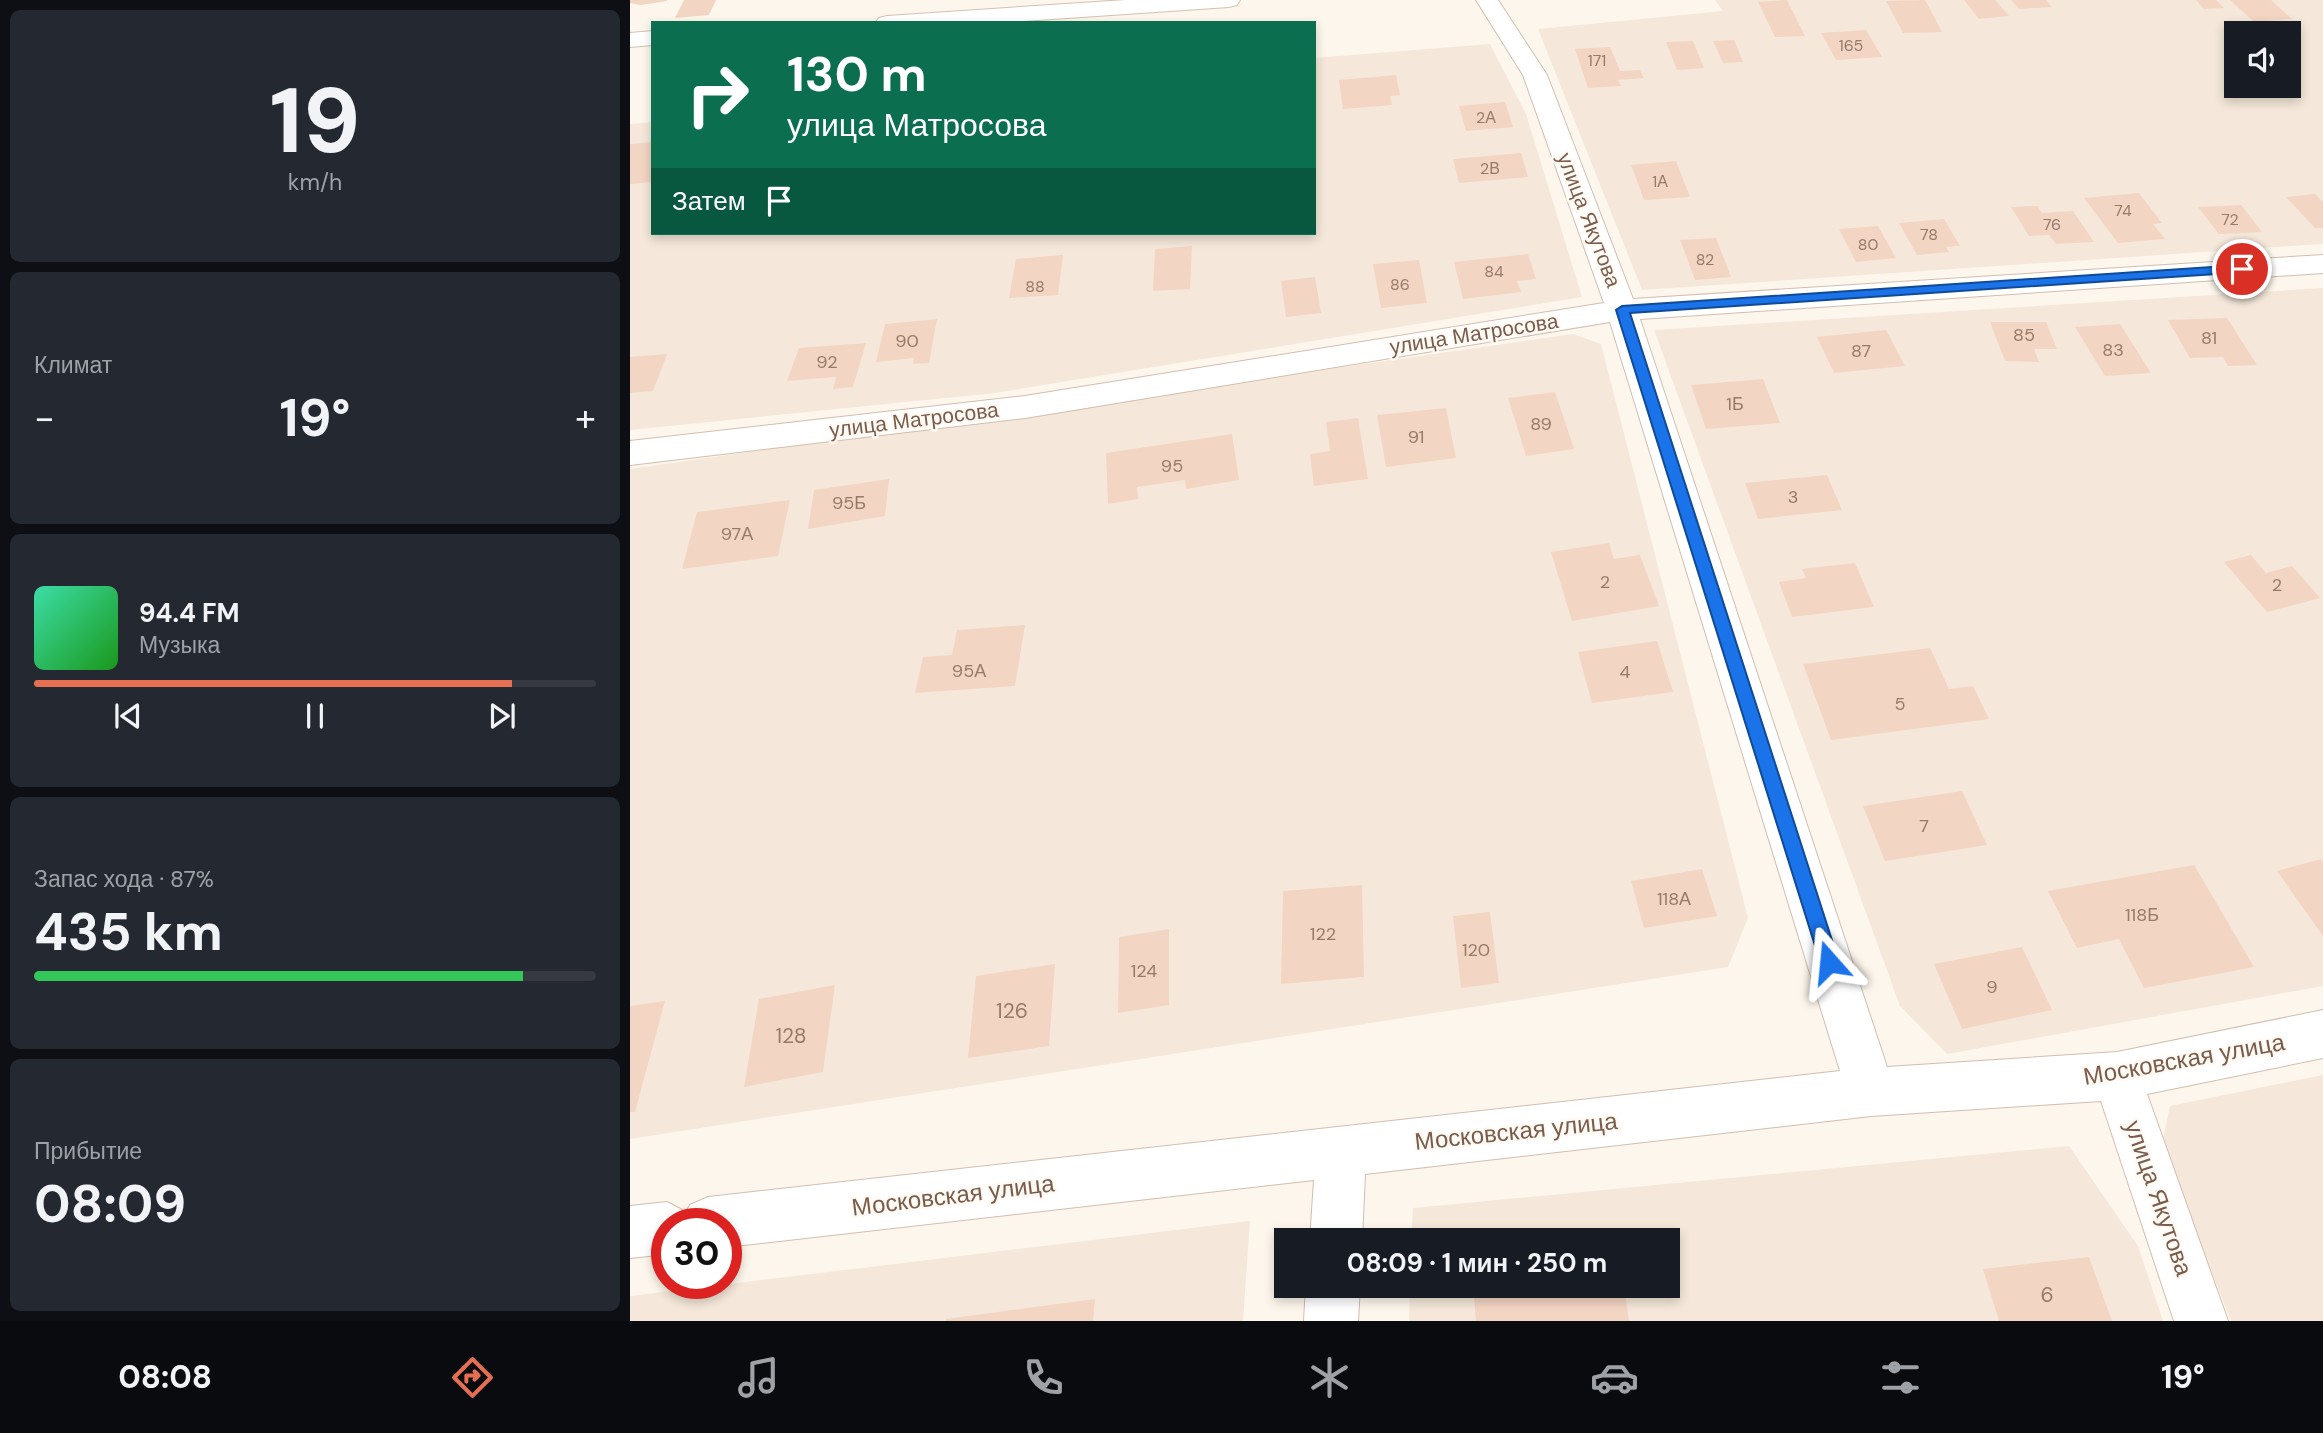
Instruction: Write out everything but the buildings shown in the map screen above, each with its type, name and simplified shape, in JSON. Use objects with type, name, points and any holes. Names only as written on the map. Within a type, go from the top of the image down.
[{"type":"street","points":[[917,21],[1229,0]]},
{"type":"street","name":"улица Якутова","points":[[1487,0],[1535,75],[1622,310],[1871,1092]]},
{"type":"street","points":[[630,40],[651,38]]},
{"type":"street","name":"улица Матросова","points":[[630,453],[1025,407],[1622,310],[2323,264]]},
{"type":"street","name":"Московская улица","points":[[742,1219],[1871,1092],[2117,1076],[2323,1034]]},
{"type":"street","name":"улица Якутова","points":[[2117,1076],[2201,1321]]},
{"type":"street","points":[[1337,1228],[1341,1151]]},
{"type":"street","points":[[630,1232],[651,1230]]},
{"type":"street","points":[[1331,1321],[1332,1298]]},
{"type":"shaded area","points":[[1715,0],[2323,0],[2323,244],[1642,290],[1538,29],[1723,11]]},
{"type":"shaded area","points":[[1490,44],[1526,114],[1582,297],[995,393],[630,430],[630,124],[651,122],[651,235],[1316,235],[1316,58]]},
{"type":"shaded area","points":[[2323,288],[2323,986],[1947,1054],[1900,1006],[1654,330]]},
{"type":"shaded area","points":[[1573,334],[1601,344],[1748,918],[1728,967],[630,1139],[630,469]]},
{"type":"shaded area","points":[[2323,1075],[2323,1321],[2231,1321],[2162,1144],[2170,1106]]},
{"type":"shaded area","points":[[2069,1146],[2138,1246],[2163,1321],[1409,1321],[1410,1298],[1680,1298],[1680,1228],[1412,1228],[1413,1208]]},
{"type":"shaded area","points":[[1250,1221],[1243,1321],[630,1321],[630,1296],[651,1293],[651,1299],[742,1299],[742,1282]]},
{"type":"route","points":[[1829,962],[1622,310],[2242,269]]}]
